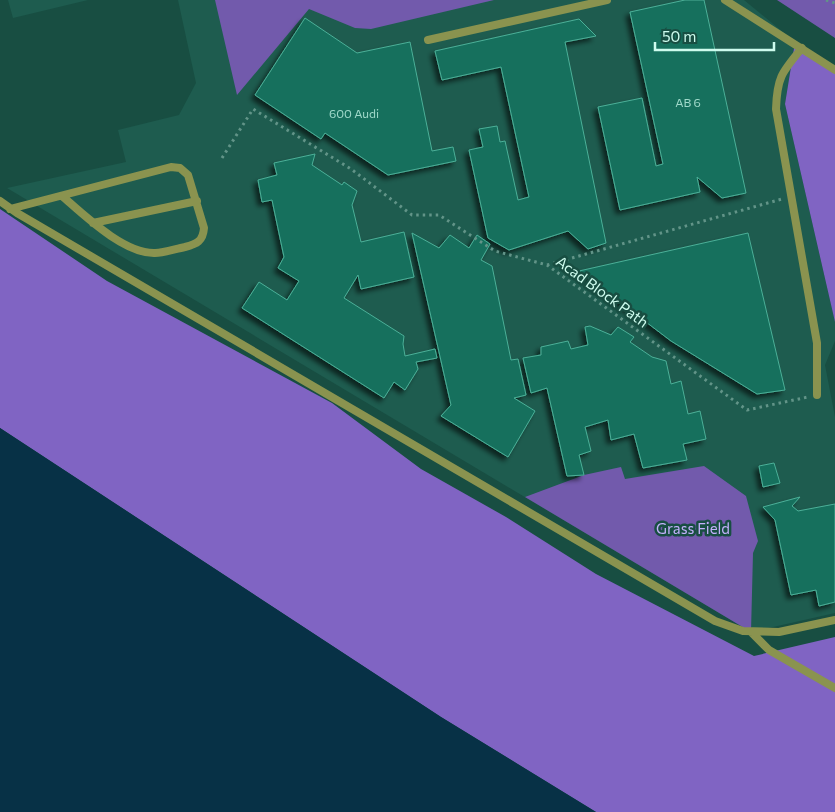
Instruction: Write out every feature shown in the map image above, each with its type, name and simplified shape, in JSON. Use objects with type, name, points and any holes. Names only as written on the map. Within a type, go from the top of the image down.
[{"type":"lane","points":[[428,40],[607,0]]},
{"type":"lane","points":[[725,0],[835,70]]},
{"type":"lane","points":[[802,48],[784,70],[777,87],[776,109],[817,343],[817,395]]},
{"type":"lane","points":[[10,208],[171,167],[180,168],[188,175],[204,228],[203,237],[197,244],[155,253],[131,248],[93,223],[62,196]]},
{"type":"lane","points":[[0,201],[715,621],[743,632],[779,632],[835,620]]},
{"type":"lane","points":[[93,223],[196,202]]},
{"type":"lane","points":[[751,632],[769,650],[835,688]]},
{"type":"path","points":[[826,0],[835,4]]},
{"type":"path","name":"Acad Block Path","points":[[222,158],[253,110],[351,170],[412,215],[439,215],[495,251],[547,265],[747,410],[817,395]]},
{"type":"path","points":[[547,265],[791,196]]},
{"type":"shaded area","points":[[8,0],[88,0],[13,18]]},
{"type":"shaded area","points":[[178,0],[744,0],[795,42],[785,104],[835,322],[835,341],[825,365],[835,417],[835,613],[751,632],[7,188],[126,162],[118,130],[179,115],[196,83]]},
{"type":"shaded area","points":[[795,42],[835,71],[835,322],[785,104]]},
{"type":"shaded area","points":[[0,209],[107,281],[332,403],[421,469],[506,517],[596,574],[754,656],[835,637],[835,812],[596,812],[441,717],[0,428]]},
{"type":"shaded area","points":[[0,428],[441,717],[596,812],[0,812]]},
{"type":"green space","points":[[215,0],[494,0],[371,29],[355,28],[309,9],[237,95]]},
{"type":"green space","points":[[777,0],[835,0],[835,38]]},
{"type":"green space","name":"Grass Field","points":[[704,466],[746,496],[758,541],[753,553],[751,632],[525,497],[584,475],[621,467],[625,479]]},
{"type":"building","points":[[685,0],[704,0],[746,193],[722,198],[697,177],[700,192],[620,210],[598,107],[642,98],[656,166],[663,164],[630,12]]},
{"type":"building","points":[[305,18],[357,53],[410,42],[432,151],[453,147],[456,161],[388,175],[325,133],[321,139],[255,95]]},
{"type":"building","points":[[579,19],[596,36],[565,42],[606,243],[588,249],[568,231],[509,250],[488,238],[469,150],[483,147],[479,129],[497,126],[500,142],[505,141],[518,200],[529,197],[501,67],[442,80],[435,51]]},
{"type":"building","points":[[315,154],[312,165],[342,185],[344,182],[357,191],[352,205],[361,242],[404,232],[414,277],[361,289],[358,275],[344,298],[404,336],[405,356],[435,349],[437,358],[416,362],[418,369],[405,390],[394,382],[384,398],[242,308],[259,282],[287,300],[299,281],[278,268],[284,257],[272,200],[262,202],[258,180],[277,175],[274,163]]},
{"type":"building","points":[[412,233],[439,248],[450,235],[469,248],[477,235],[490,244],[481,260],[492,266],[511,360],[518,359],[526,395],[514,398],[535,411],[508,457],[441,416],[451,405]]},
{"type":"building","points":[[748,233],[785,390],[757,394],[671,341],[579,271]]},
{"type":"building","points":[[590,326],[611,335],[618,327],[634,337],[630,342],[652,357],[666,361],[671,384],[681,381],[688,414],[700,411],[706,439],[683,444],[687,460],[643,468],[634,434],[611,440],[608,420],[585,427],[591,451],[579,455],[584,475],[567,476],[547,388],[531,393],[523,358],[541,355],[541,347],[568,341],[571,349],[588,345],[585,327]]},
{"type":"building","points":[[774,463],[780,483],[763,487],[759,466]]},
{"type":"building","points":[[800,497],[792,506],[798,511],[835,504],[835,602],[819,606],[816,590],[791,595],[775,520],[763,507]]}]
